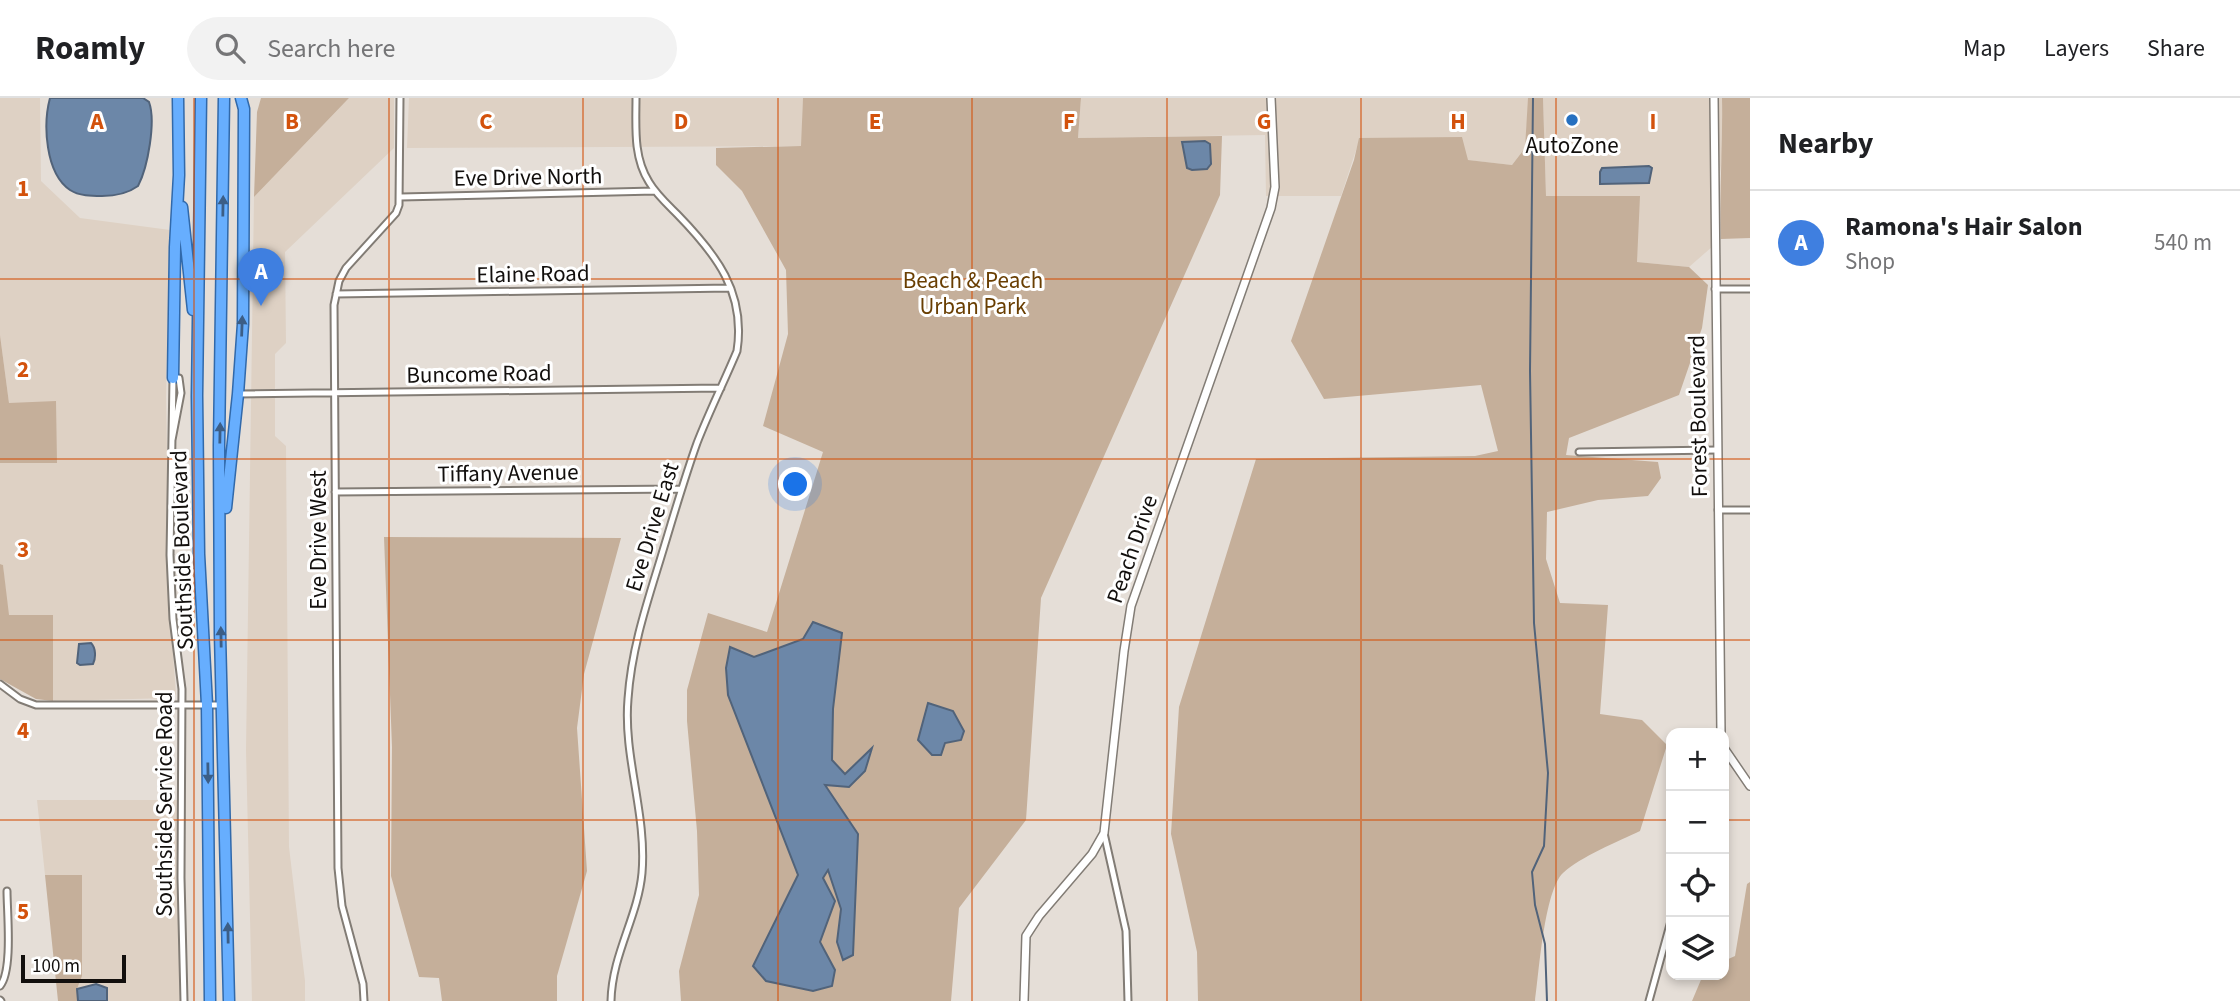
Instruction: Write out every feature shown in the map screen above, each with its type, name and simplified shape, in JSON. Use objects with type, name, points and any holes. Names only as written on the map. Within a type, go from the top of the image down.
[{"type":"highway","points":[[173,378],[179,175],[179,110],[176,98]]},
{"type":"highway","points":[[179,110],[184,98]]},
{"type":"highway","name":"Southside Boulevard","points":[[201,98],[199,554],[207,705],[210,1001]]},
{"type":"highway","name":"Southside Boulevard","points":[[223,98],[219,446],[229,1001]]},
{"type":"highway","points":[[235,98],[244,110]]},
{"type":"highway","points":[[221,551],[243,324],[244,110],[241,98]]},
{"type":"highway","points":[[244,110],[251,98]]},
{"type":"highway","points":[[179,175],[198,359]]},
{"type":"street","points":[[400,98],[401,197]]},
{"type":"street","name":"Eve Drive East","points":[[611,1001],[614,968],[638,894],[642,870],[640,819],[627,721],[629,680],[640,624],[681,489],[698,441],[737,351],[739,337],[738,314],[725,274],[712,252],[655,191],[644,173],[637,150],[636,98]]},
{"type":"street","name":"Peach Drive","points":[[1024,1001],[1026,936],[1092,854],[1104,833],[1131,606],[1271,208],[1275,187],[1271,98]]},
{"type":"street","name":"Forest Boulevard","points":[[1714,98],[1721,728]]},
{"type":"street","name":"Eve Drive North","points":[[401,197],[655,191]]},
{"type":"street","name":"Eve Drive West","points":[[364,1001],[363,984],[342,906],[338,868],[334,394],[336,294],[346,268],[396,214],[401,197]]},
{"type":"street","name":"Elaine Road","points":[[336,294],[730,288]]},
{"type":"street","points":[[1715,289],[1750,289]]},
{"type":"street","name":"Southside Service Road","points":[[173,378],[170,555],[173,619],[182,689],[184,1001]]},
{"type":"street","name":"Buncome Road","points":[[238,394],[721,388]]},
{"type":"street","points":[[1579,452],[1717,450]]},
{"type":"street","name":"Tiffany Avenue","points":[[335,492],[681,489]]},
{"type":"street","points":[[1718,510],[1750,510]]},
{"type":"street","points":[[0,684],[20,699],[36,705],[222,705]]},
{"type":"street","points":[[1729,755],[1750,786]]},
{"type":"street","points":[[1104,833],[1126,931],[1128,1001]]},
{"type":"street","points":[[0,986],[7,968],[6,891]]},
{"type":"street","points":[[1649,1001],[1666,939]]},
{"type":"shaded area","points":[[0,98],[40,98],[41,181],[80,218],[170,230],[166,397],[170,615],[176,694],[172,698],[53,701],[53,615],[8,615],[3,565],[0,564],[0,463],[57,462],[9,403],[0,335]]},
{"type":"shaded area","points":[[349,98],[394,98],[394,148],[285,252],[286,343],[275,354],[275,436],[286,446],[289,847],[305,1001],[252,1001],[246,750],[254,197]]},
{"type":"shaded area","points":[[409,98],[803,98],[802,146],[407,148]]},
{"type":"shaded area","points":[[1081,98],[1528,98],[1528,109],[1525,148],[1512,165],[1467,160],[1360,138],[1341,196],[1266,196],[1265,135],[1078,138]]},
{"type":"shaded area","points":[[1543,98],[1722,98],[1723,147],[1719,183],[1721,239],[1689,267],[1637,262],[1546,196]]},
{"type":"shaded area","points":[[37,800],[179,800],[182,1001],[107,1001],[107,988],[96,984],[77,989],[82,976],[81,875],[45,875]]},
{"type":"green space","points":[[261,98],[349,98],[254,197],[257,112]]},
{"type":"green space","name":"Beach & Peach Urban Park","points":[[803,98],[1081,98],[1078,138],[1222,136],[1220,195],[1041,598],[1026,820],[959,908],[951,1001],[681,1001],[679,971],[699,895],[687,690],[708,613],[767,632],[823,452],[763,426],[788,334],[786,270],[742,191],[716,165],[716,148],[801,146]]},
{"type":"green space","points":[[1528,98],[1543,98],[1546,196],[1640,196],[1637,262],[1689,267],[1708,285],[1702,328],[1679,395],[1569,438],[1566,455],[1658,462],[1661,478],[1648,496],[1598,500],[1547,512],[1546,559],[1560,603],[1608,605],[1600,714],[1642,720],[1666,744],[1640,831],[1579,861],[1563,873],[1551,897],[1547,914],[1535,1001],[1198,1001],[1197,952],[1171,834],[1179,707],[1256,459],[1475,456],[1498,451],[1481,385],[1324,399],[1291,341],[1354,160],[1359,138],[1462,137],[1468,160],[1512,165],[1525,148]]},
{"type":"green space","points":[[1722,98],[1750,98],[1750,238],[1721,239]]},
{"type":"green space","points":[[0,335],[9,403],[56,401],[57,463],[0,463]]},
{"type":"green space","points":[[384,537],[621,538],[584,674],[577,728],[587,871],[557,976],[557,1001],[442,1001],[439,978],[419,977],[391,876],[392,747]]},
{"type":"green space","points":[[0,564],[3,565],[9,615],[53,615],[53,701],[36,699],[0,679]]},
{"type":"green space","points":[[45,875],[82,875],[82,976],[77,989],[78,1001],[58,1001]]},
{"type":"green space","points":[[1750,882],[1750,1001],[1692,1001],[1701,980],[1729,980],[1729,959],[1735,956],[1747,884]]},
{"type":"water","points":[[50,98],[143,98],[149,102],[152,120],[150,144],[138,186],[121,194],[94,196],[74,192],[62,182],[55,172],[48,147]]},
{"type":"water","points":[[1205,141],[1210,144],[1211,164],[1207,169],[1187,168],[1182,142]]},
{"type":"water","points":[[1602,168],[1652,168],[1649,183],[1600,184]]},
{"type":"water","points":[[813,622],[842,633],[833,709],[832,760],[845,774],[872,748],[865,771],[849,787],[825,785],[858,834],[853,955],[843,960],[837,942],[841,909],[828,870],[823,878],[835,901],[820,942],[835,970],[832,986],[813,991],[766,981],[753,966],[798,875],[728,695],[726,668],[730,647],[754,657],[803,639]]},
{"type":"water","points":[[91,643],[95,653],[93,664],[80,665],[77,663],[79,644]]},
{"type":"water","points":[[928,703],[953,711],[964,731],[961,740],[945,743],[941,755],[932,755],[918,740]]},
{"type":"water","points":[[96,984],[107,988],[107,1001],[78,1001],[77,989]]},
{"type":"waterway","points":[[1533,98],[1530,371],[1534,623],[1548,773],[1544,846],[1532,872],[1535,905],[1545,944],[1547,1001]]},
{"type":"place","name":"AutoZone","points":[[1572,120]]},
{"type":"place","name":"Ramona's Hair Salon","points":[[261,306]]}]
